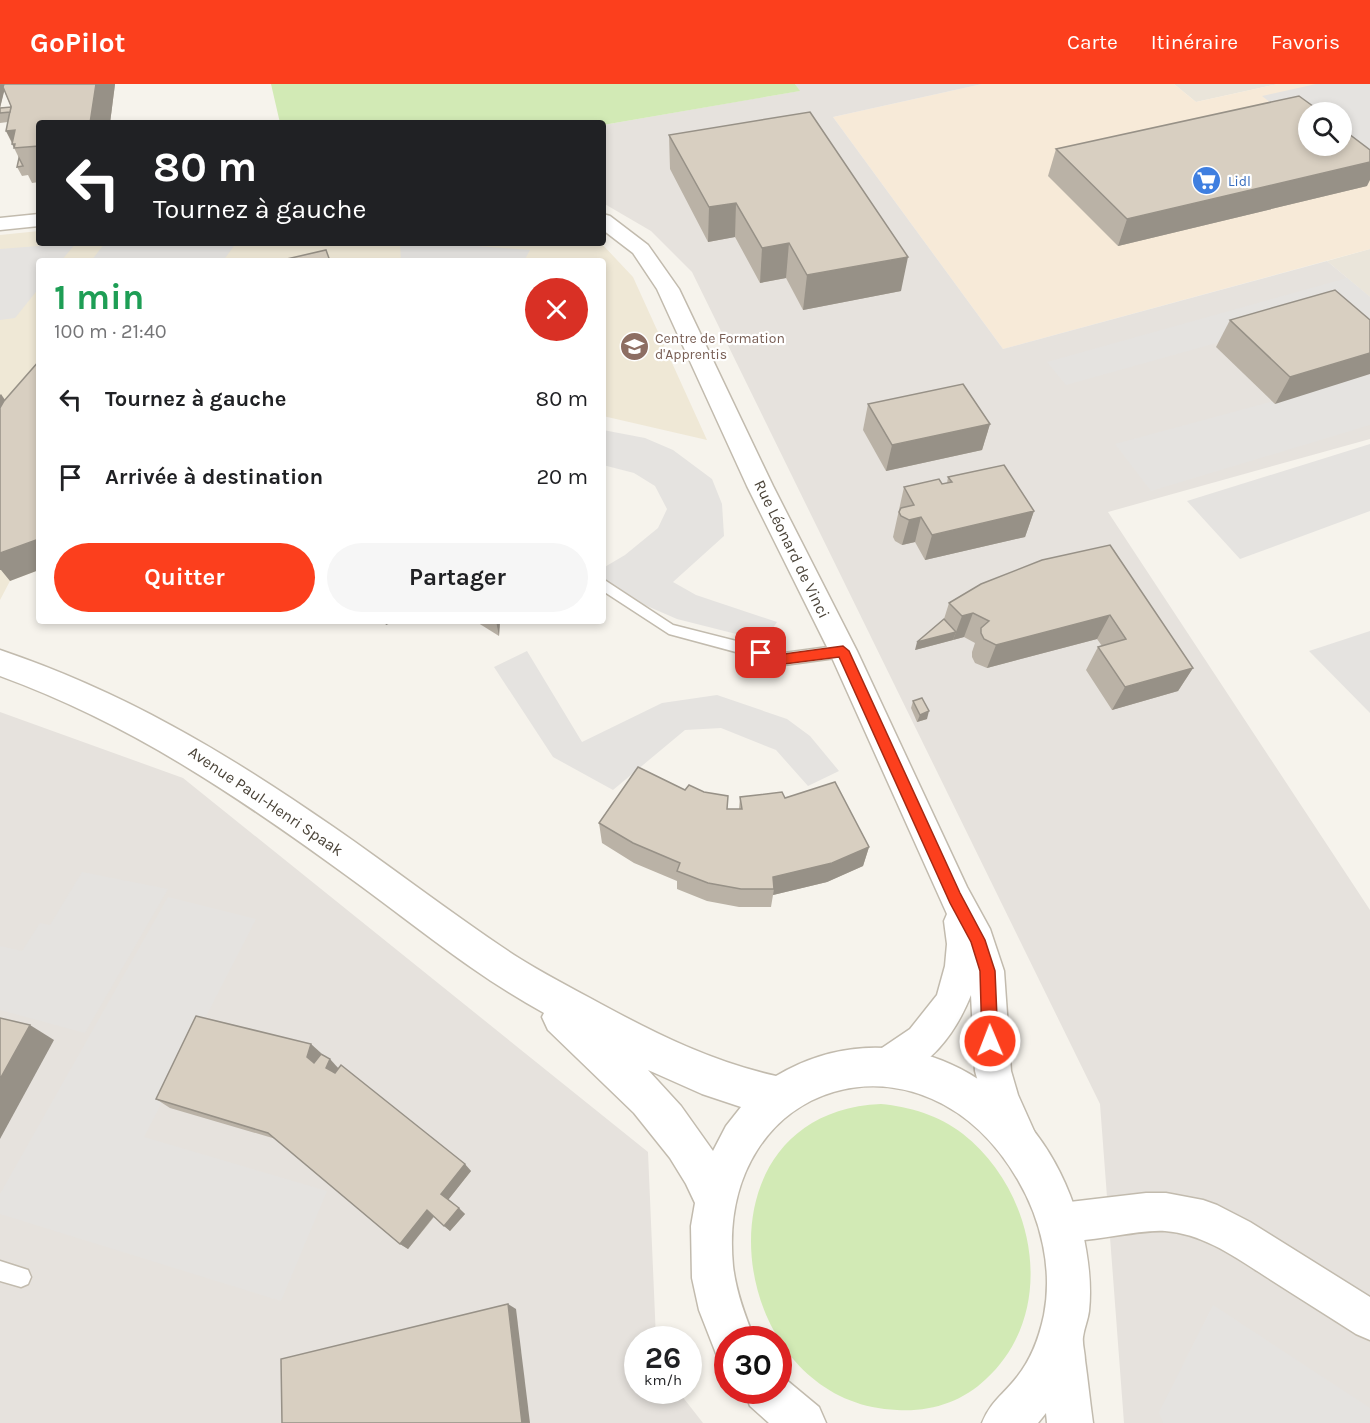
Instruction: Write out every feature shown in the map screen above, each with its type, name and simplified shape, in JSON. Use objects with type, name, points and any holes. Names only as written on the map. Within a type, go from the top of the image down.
[{"type":"street","points":[[0,224],[36,220]]},
{"type":"street","name":"Rue Léonard de Vinci","points":[[606,222],[640,249],[668,289],[760,486],[843,651],[955,898],[978,940],[987,971],[993,1071],[1002,1100],[1023,1147]]},
{"type":"street","name":"Avenue Paul-Henri Spaak","points":[[0,663],[83,692],[134,717],[195,752],[279,808],[512,974],[638,1087],[668,1119],[695,1157],[715,1199]]},
{"type":"street","name":"Rue Léonard de Vinci","points":[[886,1067],[905,1058],[926,1041],[940,1022],[957,988],[962,970],[964,943],[955,898]]},
{"type":"street","name":"Avenue Paul-Henri Spaak","points":[[512,974],[675,1064],[725,1084],[780,1097]]},
{"type":"street","points":[[728,1326],[718,1300],[711,1258],[715,1199],[725,1168],[739,1140],[758,1117],[780,1097],[807,1080],[837,1070],[886,1067],[931,1077],[960,1091],[988,1110],[1023,1147],[1041,1175],[1061,1222],[1067,1251],[1069,1280],[1067,1310],[1060,1339],[1048,1369],[1031,1397],[1005,1423]]},
{"type":"street","points":[[1061,1222],[1146,1212],[1166,1212],[1203,1219],[1236,1236],[1370,1320]]},
{"type":"street","points":[[1060,1339],[1070,1423]]},
{"type":"street","points":[[763,1404],[768,1423]]},
{"type":"street","points":[[782,1404],[803,1423]]},
{"type":"lane","points":[[606,586],[669,629],[784,659],[843,651]]},
{"type":"lane","points":[[0,1271],[21,1277]]},
{"type":"shaded area","points":[[795,84],[982,84],[833,117],[1003,349],[1327,261],[1370,297],[1370,439],[1108,512],[1370,910],[1370,1423],[1124,1423],[1100,1104],[692,272],[651,231],[606,205],[606,124],[799,91]]},
{"type":"shaded area","points":[[982,84],[1174,84],[1196,102],[1278,84],[1370,84],[1370,249],[1003,349],[833,117]]},
{"type":"shaded area","points":[[1174,84],[1278,84],[1196,102]]},
{"type":"shaded area","points":[[1316,84],[1370,84],[1370,180],[1350,156],[1352,156],[1352,102],[1298,102],[1298,124],[1262,96]]},
{"type":"shaded area","name":"Centre de Formation d'Apprentis","points":[[36,231],[36,246],[604,246],[633,277],[707,440],[606,417],[606,258],[36,258],[36,571],[10,581],[0,600],[0,235]]},
{"type":"shaded area","points":[[74,246],[64,258],[36,258],[36,292],[15,318],[0,320],[0,249]]},
{"type":"shaded area","points":[[103,246],[234,246],[225,258],[93,258]]},
{"type":"shaded area","points":[[400,246],[476,246],[530,250],[526,258],[401,258]]},
{"type":"shaded area","points":[[1370,249],[1370,297],[1327,261]]},
{"type":"shaded area","points":[[1347,278],[1370,297],[1370,358],[1320,314],[1066,385],[1047,362]]},
{"type":"shaded area","points":[[1370,375],[1370,425],[1151,491],[1115,444]]},
{"type":"shaded area","points":[[606,431],[645,438],[673,450],[712,479],[722,504],[724,536],[673,582],[696,595],[777,622],[764,641],[677,619],[606,588],[606,566],[625,555],[658,528],[667,509],[655,486],[634,473],[606,466]]},
{"type":"shaded area","points":[[1370,444],[1370,511],[1240,559],[1187,501]]},
{"type":"shaded area","points":[[1370,631],[1370,713],[1309,651]]},
{"type":"shaded area","points":[[527,651],[582,742],[662,703],[717,695],[787,719],[810,736],[839,771],[808,786],[776,750],[721,728],[685,730],[613,790],[553,757],[494,667]]},
{"type":"shaded area","points":[[0,712],[183,778],[648,1152],[655,1326],[624,1326],[624,1404],[688,1404],[703,1423],[0,1423]]},
{"type":"shaded area","points":[[82,872],[168,889],[85,1033],[0,1010],[0,946],[22,951],[40,923],[50,925]]},
{"type":"shaded area","points":[[168,897],[256,919],[144,1137],[327,1191],[281,1301],[0,1214],[0,1194]]},
{"type":"shaded area","points":[[1213,1305],[1370,1408],[1370,1423],[1163,1423],[1159,1412]]},
{"type":"green space","points":[[271,84],[795,84],[800,91],[606,124],[606,120],[279,120]]},
{"type":"green space","points":[[881,1104],[903,1107],[934,1117],[963,1134],[988,1158],[1008,1187],[1022,1219],[1029,1253],[1030,1287],[1023,1320],[1009,1352],[986,1379],[967,1394],[945,1404],[910,1410],[897,1410],[839,1395],[795,1361],[792,1356],[792,1326],[773,1326],[765,1313],[752,1258],[755,1203],[777,1154],[819,1119]]},
{"type":"building","points":[[4,84],[96,84],[90,120],[36,120],[36,146],[14,148],[15,144],[12,144],[15,130],[6,131],[11,106],[3,87]]},
{"type":"building","name":"Lidl","points":[[1299,96],[1307,102],[1298,102],[1298,156],[1352,156],[1352,136],[1370,150],[1370,162],[1127,219],[1056,149]]},
{"type":"building","points":[[11,107],[10,112],[0,113],[0,108]]},
{"type":"building","points":[[810,112],[908,257],[807,275],[789,243],[762,248],[736,203],[709,207],[669,135]]},
{"type":"building","points":[[19,158],[23,166],[17,167]]},
{"type":"building","points":[[326,250],[329,258],[291,258]]},
{"type":"building","points":[[1335,290],[1370,320],[1370,353],[1290,377],[1230,320]]},
{"type":"building","points":[[36,364],[36,540],[0,553],[0,408]]},
{"type":"building","points":[[963,384],[990,424],[892,445],[868,404]]},
{"type":"building","points":[[1004,465],[1034,511],[932,535],[921,517],[909,520],[901,516],[899,512],[901,508],[914,505],[904,487],[939,479],[942,484],[952,482],[948,477]]},
{"type":"building","points":[[1110,545],[1193,668],[1125,687],[1098,647],[1126,639],[1110,615],[996,645],[984,639],[981,633],[981,628],[989,621],[973,613],[962,616],[949,603],[981,584],[1042,560]]},
{"type":"building","points":[[944,619],[956,632],[917,642]]},
{"type":"building","points":[[922,698],[929,711],[920,715],[913,701]]},
{"type":"building","points":[[638,767],[685,790],[689,785],[704,792],[728,796],[727,809],[742,809],[740,797],[782,792],[785,798],[835,782],[869,847],[832,863],[773,877],[774,889],[741,889],[708,883],[677,871],[680,863],[633,843],[599,823]]},
{"type":"building","points":[[196,1016],[311,1044],[307,1057],[314,1063],[321,1054],[330,1059],[326,1068],[335,1073],[341,1065],[465,1164],[441,1194],[459,1208],[444,1226],[427,1210],[400,1244],[268,1133],[156,1099]]},
{"type":"building","points":[[0,1018],[30,1025],[0,1079]]},
{"type":"building","points":[[508,1304],[522,1423],[282,1423],[281,1359]]},
{"type":"place","name":"Lidl","points":[[1207,181]]},
{"type":"place","name":"Centre de Formation d'Apprentis","points":[[634,346]]},
{"type":"route","points":[[761,653],[784,659],[843,651],[955,898],[978,940],[984,957],[990,990],[990,1041]]}]
